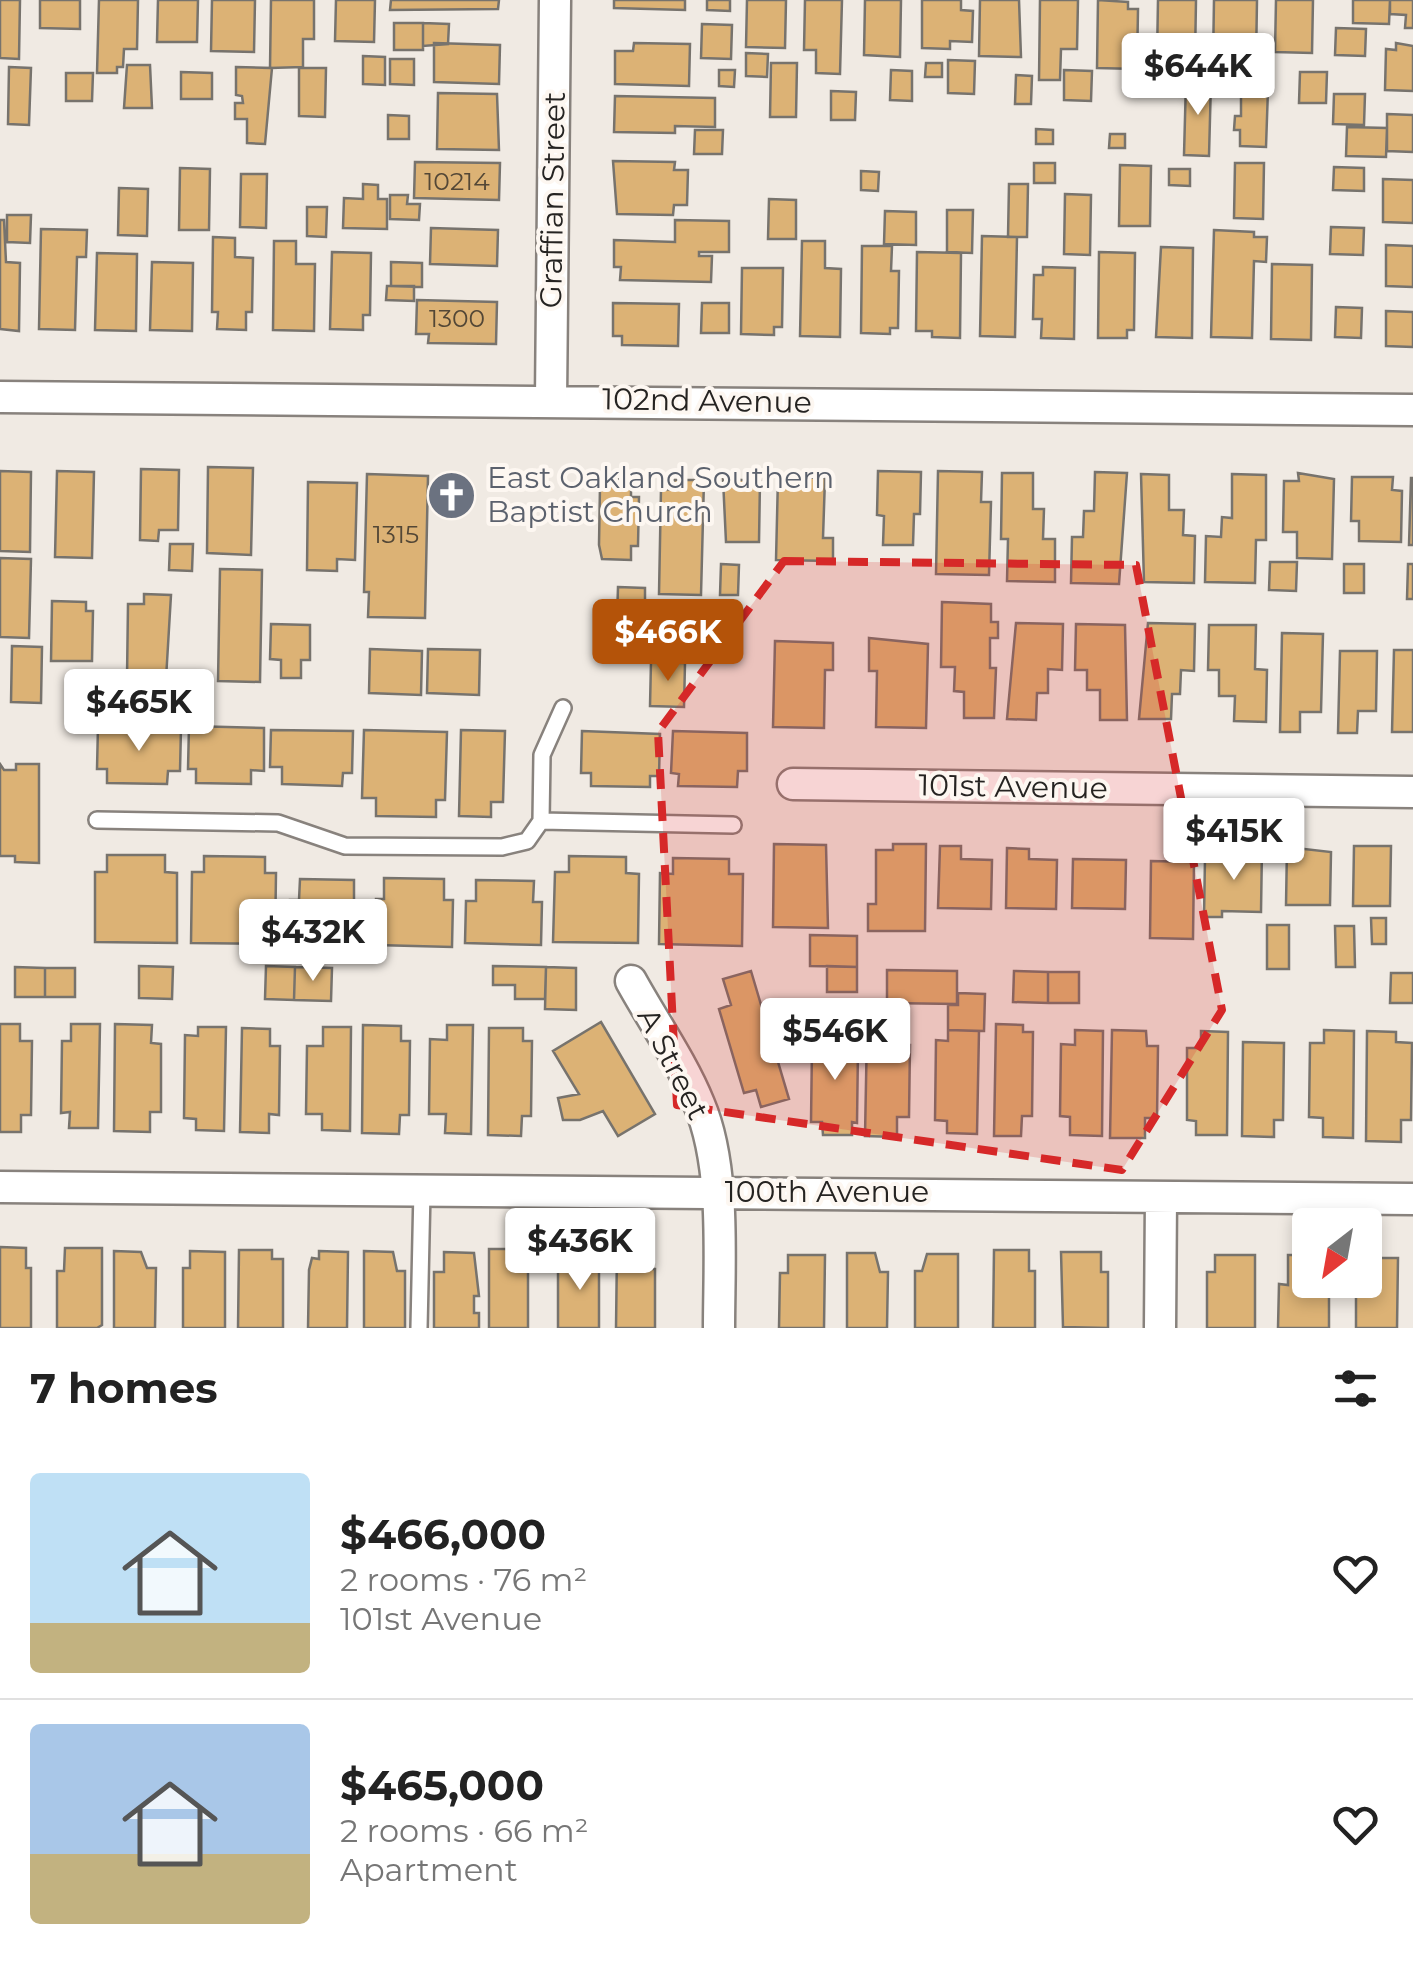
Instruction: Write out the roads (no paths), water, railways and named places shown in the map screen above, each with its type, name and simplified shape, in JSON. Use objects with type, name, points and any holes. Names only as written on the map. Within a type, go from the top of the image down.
[{"type":"street","name":"Graffian Street","points":[[551,400],[556,0]]},
{"type":"street","name":"102nd Avenue","points":[[0,397],[1413,410]]},
{"type":"street","name":"101st Avenue","points":[[793,784],[1413,792]]},
{"type":"street","name":"A Street","points":[[631,982],[700,1104],[715,1192],[719,1328]]},
{"type":"street","name":"100th Avenue","points":[[0,1188],[1413,1199]]},
{"type":"street","points":[[1160,1328],[1161,1198]]},
{"type":"lane","points":[[96,820],[278,823],[345,846],[502,847],[527,840],[541,821],[542,755],[563,708]]},
{"type":"lane","points":[[541,821],[733,825]]},
{"type":"lane","points":[[418,1328],[422,1190]]},
{"type":"place","name":"East Oakland Southern Baptist Church","points":[[452,495]]}]
